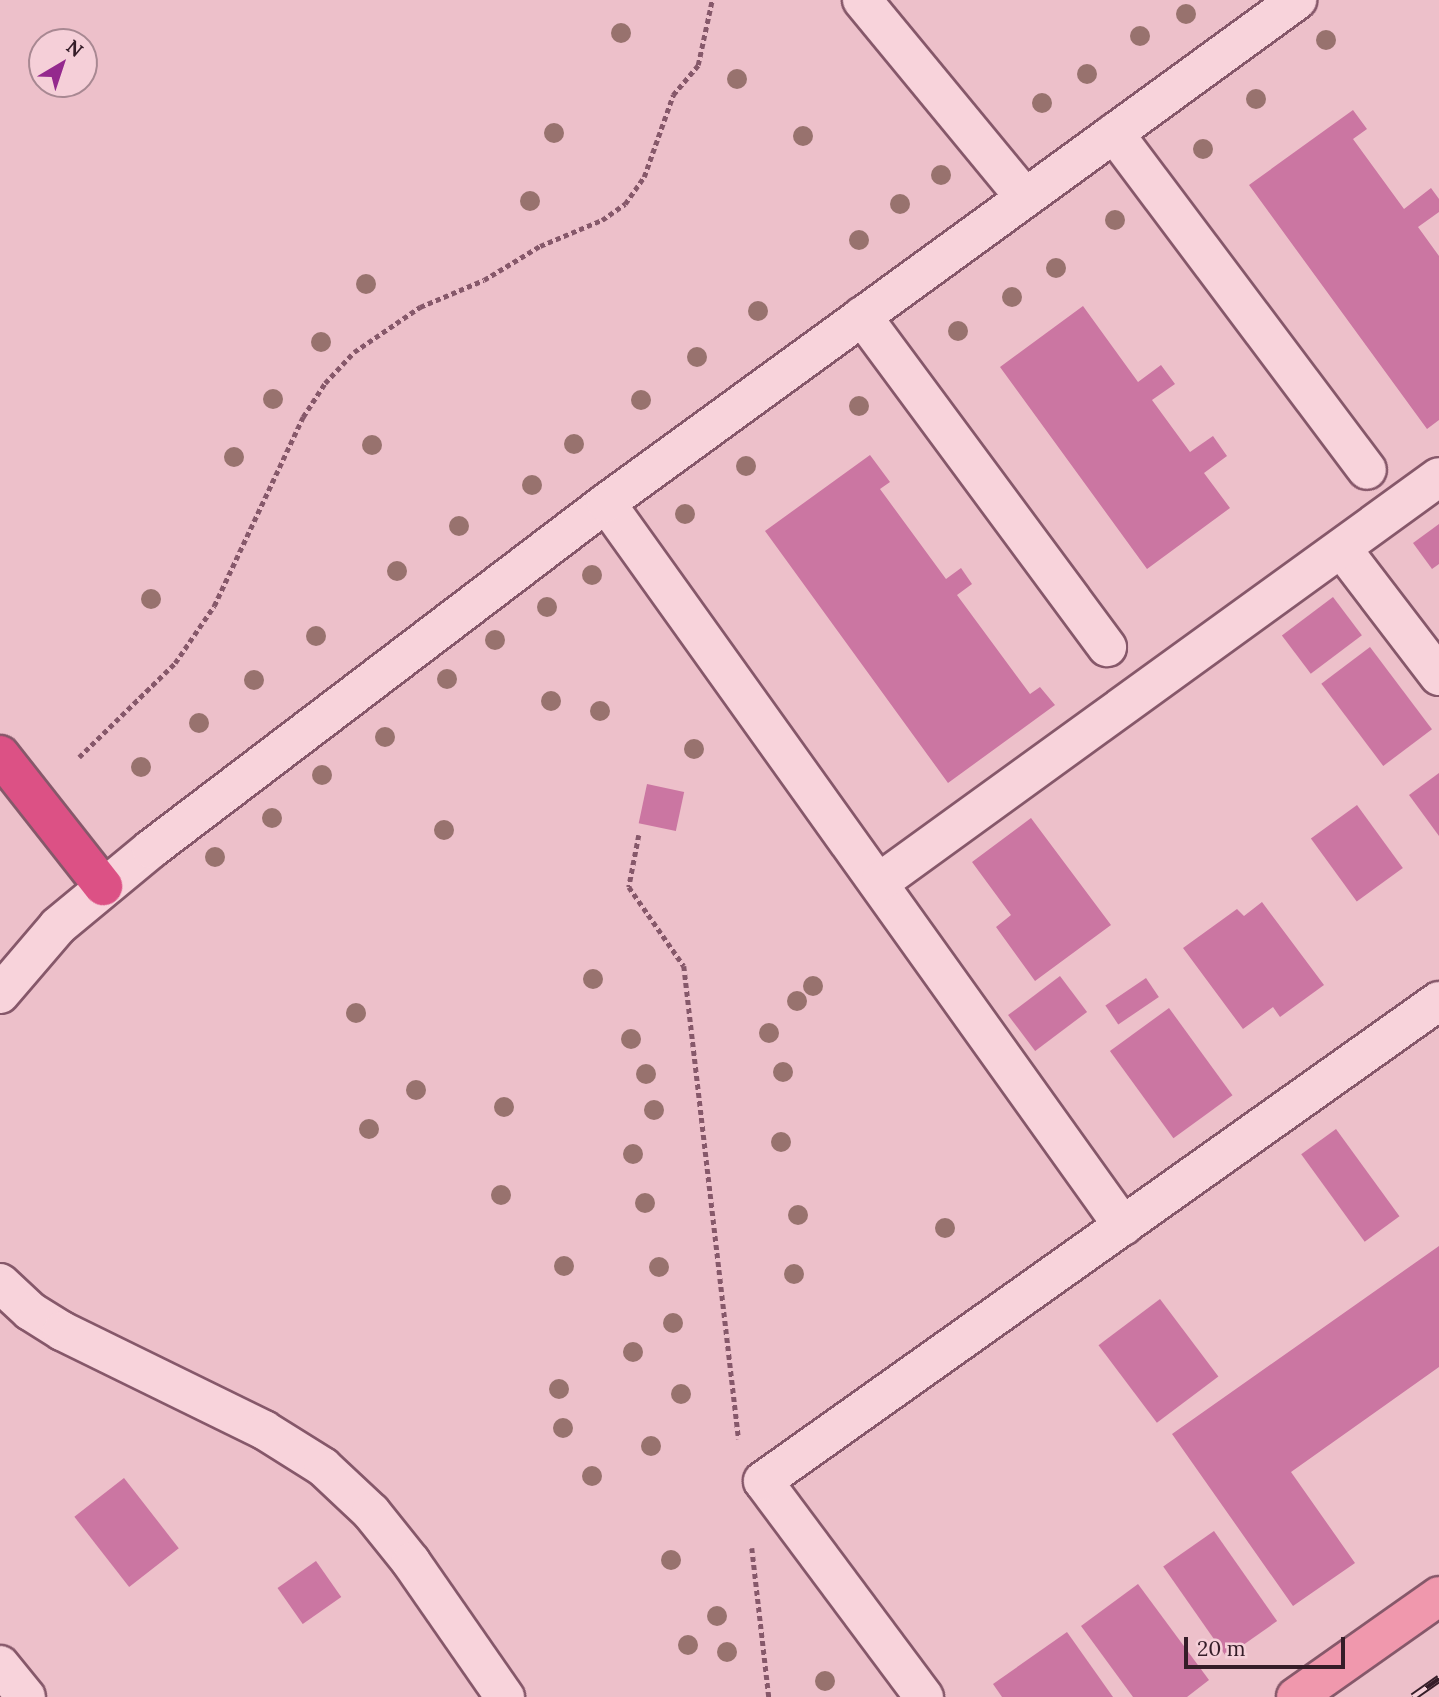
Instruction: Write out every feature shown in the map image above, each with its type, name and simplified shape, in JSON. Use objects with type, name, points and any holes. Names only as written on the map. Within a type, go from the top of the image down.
[{"type":"highway","points":[[0,755],[103,886]]},
{"type":"main road","points":[[1296,1697],[1439,1596]]},
{"type":"street","points":[[862,0],[1025,198]]},
{"type":"street","points":[[0,994],[58,926],[103,886],[606,503],[1297,0]]},
{"type":"street","points":[[1114,133],[1367,470]]},
{"type":"street","points":[[862,316],[1107,647]]},
{"type":"street","points":[[880,882],[1439,477]]},
{"type":"street","points":[[606,503],[880,882],[1123,1226]]},
{"type":"street","points":[[1342,549],[1439,676]]},
{"type":"street","points":[[924,1697],[763,1481],[1439,1001]]},
{"type":"street","points":[[0,1283],[30,1311],[62,1331],[264,1430],[323,1467],[371,1512],[411,1562],[505,1697]]},
{"type":"street","points":[[0,1665],[26,1697]]},
{"type":"path","points":[[79,757],[175,663],[214,606],[303,417],[325,383],[354,352],[420,307],[484,280],[540,246],[602,220],[625,204],[643,177],[673,95],[698,65],[712,0]]},
{"type":"path","points":[[639,835],[629,887],[684,966],[740,1449]]},
{"type":"path","points":[[752,1545],[769,1697]]},
{"type":"building","points":[[1353,110],[1367,129],[1353,139],[1404,209],[1431,188],[1439,199],[1439,212],[1418,227],[1439,256],[1439,420],[1427,429],[1249,185]]},
{"type":"building","points":[[1083,306],[1138,382],[1161,365],[1175,384],[1152,400],[1190,452],[1213,436],[1227,456],[1204,473],[1230,508],[1147,569],[1000,367]]},
{"type":"building","points":[[870,455],[890,482],[880,489],[946,579],[961,568],[972,584],[957,595],[1030,694],[1040,687],[1055,705],[948,783],[765,531]]},
{"type":"building","points":[[1439,524],[1439,564],[1432,569],[1413,543]]},
{"type":"building","points":[[1333,597],[1362,635],[1311,674],[1282,636]]},
{"type":"building","points":[[1370,647],[1432,729],[1383,766],[1321,684]]},
{"type":"building","points":[[1439,773],[1439,836],[1409,795]]},
{"type":"building","points":[[647,784],[684,792],[676,831],[639,823]]},
{"type":"building","points":[[1357,805],[1403,868],[1357,902],[1311,839]]},
{"type":"building","points":[[1031,818],[1111,925],[1035,981],[996,927],[1011,915],[972,862]]},
{"type":"building","points":[[1262,902],[1324,985],[1280,1017],[1273,1007],[1243,1029],[1183,948],[1237,909],[1244,916]]},
{"type":"building","points":[[1060,976],[1087,1012],[1035,1051],[1008,1015]]},
{"type":"building","points":[[1146,978],[1159,997],[1118,1024],[1105,1005]]},
{"type":"building","points":[[1169,1008],[1232,1095],[1173,1138],[1110,1051]]},
{"type":"building","points":[[1336,1129],[1399,1216],[1365,1242],[1301,1154]]},
{"type":"building","points":[[1439,1246],[1439,1367],[1291,1472],[1355,1563],[1293,1606],[1172,1434]]},
{"type":"building","points":[[1160,1299],[1218,1376],[1157,1423],[1099,1345]]},
{"type":"building","points":[[124,1478],[179,1548],[129,1587],[74,1517]]},
{"type":"building","points":[[1214,1531],[1277,1621],[1226,1657],[1163,1567]]},
{"type":"building","points":[[316,1561],[341,1597],[303,1624],[277,1588]]},
{"type":"building","points":[[1138,1584],[1209,1680],[1187,1697],[1133,1697],[1081,1626]]},
{"type":"building","points":[[1067,1632],[1113,1697],[1002,1697],[993,1684]]},
{"type":"railway","points":[[1413,1697],[1439,1679]]}]
